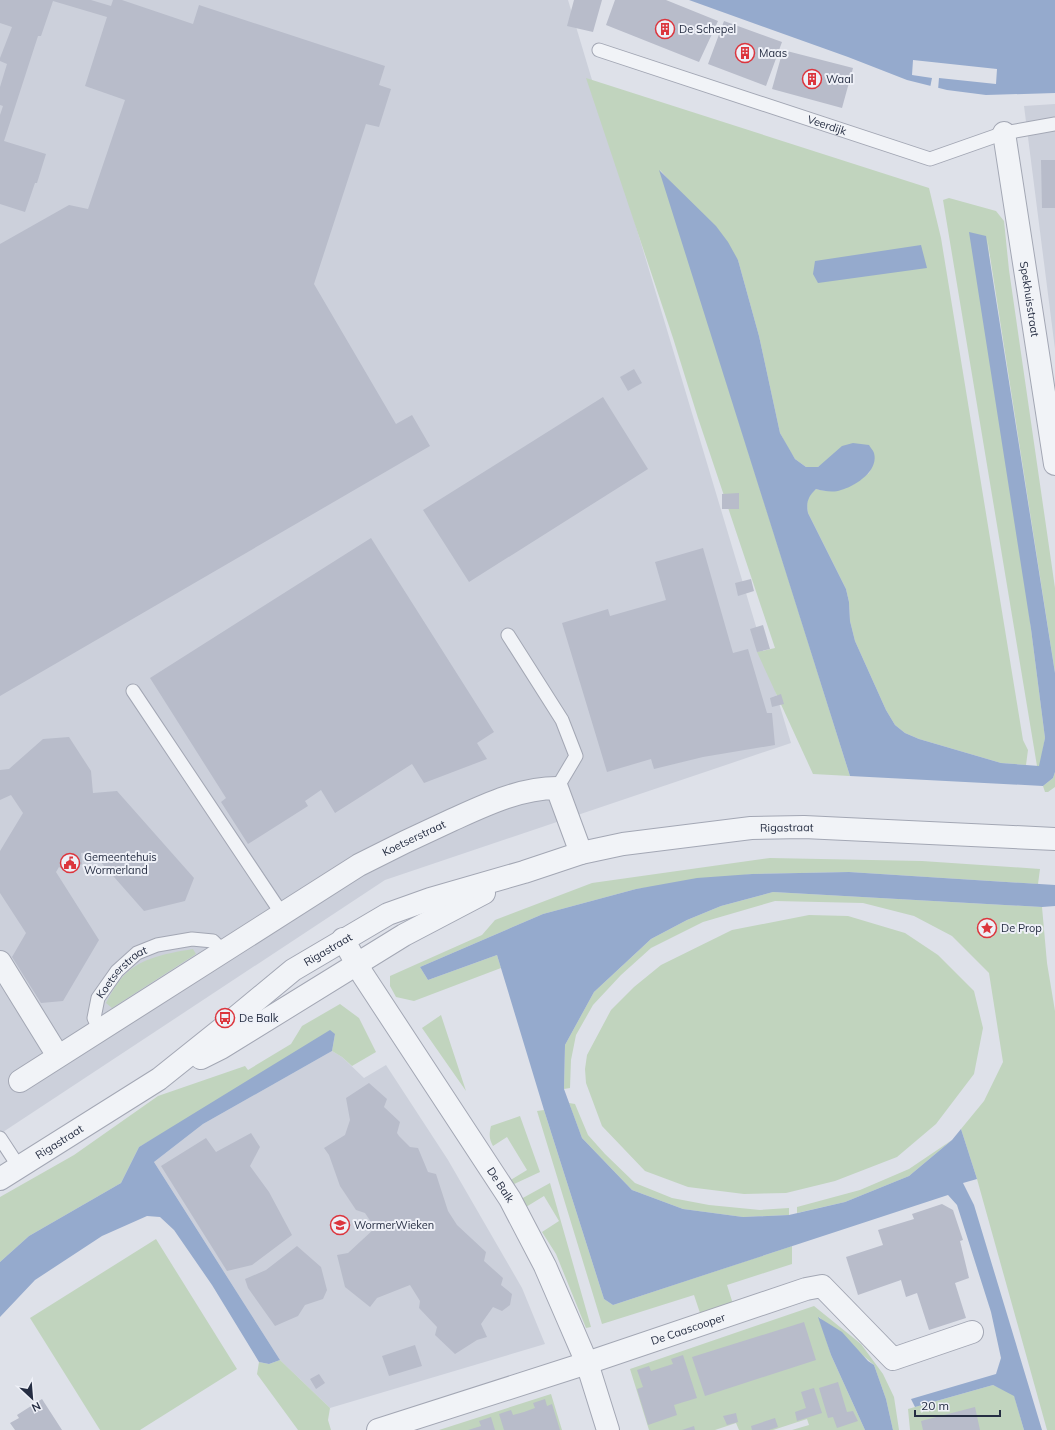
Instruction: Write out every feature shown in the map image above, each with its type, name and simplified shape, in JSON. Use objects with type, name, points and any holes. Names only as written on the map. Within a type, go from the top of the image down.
[{"type":"street","name":"Spekhuisstraat","points":[[1004,133],[1055,464]]},
{"type":"street","name":"Koetserstraat","points":[[20,1081],[99,1029],[359,865],[401,843],[486,805],[516,795],[547,788],[557,788]]},
{"type":"street","points":[[557,788],[581,853]]},
{"type":"street","name":"Rigastraat","points":[[159,1079],[294,970],[343,939],[388,914],[430,899],[524,872],[581,853],[623,844],[751,828],[804,827],[1055,839]]},
{"type":"street","name":"Rigastraat","points":[[0,1179],[159,1079],[221,1048],[404,935],[524,872]]},
{"type":"street","name":"De Balk","points":[[343,939],[510,1199],[545,1266],[587,1363],[608,1430]]},
{"type":"street","points":[[0,962],[58,1056]]},
{"type":"street","name":"De Caascooper","points":[[378,1430],[587,1363],[806,1289],[822,1286],[892,1359],[972,1332]]},
{"type":"lane","name":"Veerdijk","points":[[600,50],[930,159],[1004,133],[1055,124]]},
{"type":"lane","points":[[508,635],[562,720],[576,756],[557,788]]},
{"type":"lane","points":[[133,691],[282,914]]},
{"type":"lane","name":"Koetserstraat","points":[[99,1029],[94,1018],[98,998],[117,972],[137,953],[157,945],[192,938],[213,941],[223,951]]},
{"type":"lane","points":[[0,1138],[19,1167]]},
{"type":"shaded area","points":[[0,0],[568,0],[791,743],[385,880],[0,1134]]},
{"type":"shaded area","points":[[1055,104],[1055,349],[1024,106]]},
{"type":"shaded area","name":"WormerWieken","points":[[332,1051],[342,1057],[364,1078],[386,1065],[448,1160],[522,1288],[545,1344],[330,1408],[280,1360],[154,1162],[203,1124]]},
{"type":"green space","points":[[586,78],[929,188],[941,238],[1023,740],[1028,750],[1026,765],[1001,763],[919,739],[905,733],[895,725],[886,710],[855,641],[850,621],[849,602],[846,589],[807,509],[807,502],[811,494],[816,489],[826,491],[854,484],[869,473],[874,462],[825,462],[818,467],[806,467],[795,459],[780,433],[759,336],[738,260],[660,170],[850,776],[813,774],[757,652],[775,648]]},
{"type":"green space","points":[[949,198],[996,211],[1004,221],[1009,270],[1055,588],[1055,673],[987,237],[1031,629],[1045,738],[1040,766],[1037,766],[943,200]]},
{"type":"green space","points":[[1055,772],[1055,787],[1048,792],[1045,792],[1043,786],[1053,778]]},
{"type":"green space","points":[[770,858],[922,861],[1040,869],[1038,884],[849,872],[752,874],[636,889],[543,914],[420,967],[428,980],[497,955],[501,968],[414,1001],[396,997],[390,986],[390,976],[482,935],[495,920],[592,883]]},
{"type":"green space","points":[[773,892],[1042,907],[1047,963],[1055,1011],[1055,1430],[1047,1430],[977,1179],[961,1129],[984,1101],[1003,1062],[989,973],[952,936],[914,916],[863,903],[775,901],[703,922],[651,948],[621,975],[593,1005],[576,1035],[571,1060],[570,1088],[564,1089],[565,1045],[594,992],[651,939],[687,920],[721,906]]},
{"type":"green space","points":[[809,915],[848,916],[905,933],[938,955],[974,991],[983,1028],[974,1074],[936,1124],[897,1157],[835,1181],[786,1193],[744,1194],[688,1187],[645,1171],[602,1126],[586,1083],[585,1069],[587,1055],[611,1010],[634,987],[661,965],[732,930]]},
{"type":"green space","points":[[193,949],[196,954],[112,1008],[106,1003],[117,984],[132,968],[161,955]]},
{"type":"green space","points":[[340,1004],[359,1018],[376,1052],[352,1066],[332,1051],[335,1034],[139,1147],[121,1183],[29,1236],[0,1262],[0,1197],[74,1155],[158,1096],[245,1066],[248,1070],[291,1044],[302,1026]]},
{"type":"green space","points":[[441,1015],[466,1091],[422,1028]]},
{"type":"green space","points":[[569,1103],[575,1104],[588,1135],[635,1183],[672,1198],[709,1205],[760,1210],[789,1208],[789,1215],[743,1217],[683,1209],[632,1190],[582,1138]]},
{"type":"green space","points":[[544,1110],[604,1299],[613,1305],[792,1246],[792,1264],[727,1285],[733,1304],[700,1313],[694,1295],[602,1324],[537,1111]]},
{"type":"green space","points":[[520,1116],[540,1172],[512,1185],[509,1181],[527,1170],[507,1137],[493,1146],[490,1139],[490,1132],[491,1126]]},
{"type":"green space","points":[[952,1140],[909,1176],[845,1202],[797,1213],[797,1207],[860,1190],[909,1169]]},
{"type":"green space","points":[[550,1183],[591,1327],[586,1328],[556,1254],[542,1232],[559,1221],[544,1196],[526,1207],[521,1199]]},
{"type":"green space","points":[[156,1239],[237,1369],[140,1430],[100,1430],[30,1318]]},
{"type":"green space","points":[[814,1306],[861,1344],[883,1374],[894,1397],[899,1430],[893,1430],[886,1399],[874,1365],[819,1317],[831,1355],[865,1430],[792,1430],[809,1425],[807,1419],[773,1430],[739,1430],[736,1423],[715,1430],[649,1430],[630,1369]]},
{"type":"green space","points":[[280,1360],[330,1408],[328,1420],[331,1430],[298,1430],[257,1374],[259,1362],[269,1364]]},
{"type":"green space","points":[[993,1385],[1014,1395],[1024,1430],[910,1430],[908,1409]]},
{"type":"green space","points":[[551,1394],[562,1430],[439,1430]]},
{"type":"water","points":[[689,0],[1055,0],[1055,93],[986,95],[947,90],[907,80],[848,57]]},
{"type":"water","points":[[659,170],[716,226],[728,242],[738,260],[759,336],[780,433],[795,459],[806,467],[818,467],[842,446],[853,443],[869,445],[874,452],[875,460],[873,466],[865,477],[853,485],[838,491],[816,489],[808,500],[807,509],[846,589],[849,602],[850,621],[855,641],[886,710],[895,725],[905,733],[919,739],[1001,763],[1039,766],[1045,738],[1031,629],[969,232],[986,236],[1055,673],[1055,772],[1053,778],[1043,786],[850,776]]},
{"type":"water","points":[[921,245],[927,268],[818,283],[813,274],[815,261]]},
{"type":"water","points":[[849,872],[1055,885],[1055,906],[1042,907],[773,892],[721,906],[687,920],[651,939],[594,992],[565,1045],[564,1089],[582,1138],[632,1190],[683,1209],[743,1217],[789,1215],[845,1202],[909,1176],[952,1140],[961,1129],[977,1179],[963,1183],[974,1205],[1042,1430],[1024,1430],[1014,1396],[993,1385],[915,1407],[911,1399],[996,1374],[1001,1358],[991,1312],[957,1205],[948,1195],[613,1305],[604,1299],[497,955],[428,980],[420,967],[543,914],[636,889],[697,878],[752,874]]},
{"type":"water","points":[[330,1030],[335,1034],[332,1051],[203,1124],[154,1162],[280,1360],[269,1364],[259,1362],[212,1285],[174,1230],[160,1217],[147,1216],[102,1236],[35,1280],[0,1317],[0,1262],[29,1236],[121,1183],[139,1147]]},
{"type":"water","points":[[818,1317],[842,1332],[868,1361],[874,1365],[886,1399],[893,1430],[865,1430],[831,1355]]},
{"type":"pier","points":[[913,60],[997,69],[996,84],[939,78],[938,90],[930,88],[932,78],[912,75]]},
{"type":"building","points":[[0,0],[91,0],[111,6],[113,0],[122,0],[193,24],[199,5],[385,66],[379,85],[391,89],[379,127],[366,124],[314,284],[396,424],[412,415],[430,446],[0,696],[0,244],[69,205],[88,209],[125,100],[85,86],[107,17],[53,1],[41,36],[38,36],[4,141],[46,154],[37,183],[35,183],[25,212],[0,204],[0,115],[3,106],[0,105],[0,87],[7,64],[0,61],[0,58],[12,27],[0,23]]},
{"type":"building","points":[[574,0],[602,0],[593,32],[567,26]]},
{"type":"building","name":"De Schepel","points":[[615,0],[666,0],[718,21],[699,62],[606,25]]},
{"type":"building","name":"Maas","points":[[724,21],[782,42],[766,86],[708,64]]},
{"type":"building","name":"Waal","points":[[783,50],[853,68],[842,108],[772,89]]},
{"type":"building","points":[[1041,160],[1055,160],[1055,208],[1042,208]]},
{"type":"building","points":[[634,369],[642,383],[628,391],[620,377]]},
{"type":"building","points":[[603,397],[648,469],[469,582],[423,510]]},
{"type":"building","points":[[739,493],[739,509],[722,509],[722,494]]},
{"type":"building","points":[[371,538],[494,732],[477,743],[487,759],[424,783],[412,764],[335,813],[321,790],[305,801],[308,806],[248,844],[221,802],[226,798],[150,678]]},
{"type":"building","points":[[703,548],[733,653],[748,649],[767,713],[772,713],[775,745],[703,757],[654,769],[651,759],[607,772],[562,623],[608,609],[610,616],[666,600],[655,562]]},
{"type":"building","points":[[751,579],[754,591],[738,596],[735,583]]},
{"type":"building","points":[[763,625],[770,649],[757,652],[750,629]]},
{"type":"building","points":[[781,694],[784,704],[772,707],[770,698]]},
{"type":"building","points":[[69,737],[91,771],[93,793],[117,791],[194,878],[185,901],[144,911],[92,852],[81,853],[82,864],[69,873],[59,867],[56,872],[99,940],[63,1001],[41,1003],[12,957],[26,933],[0,893],[0,851],[23,813],[11,795],[0,800],[0,770],[9,769],[43,739]]},
{"type":"building","points":[[369,1083],[387,1099],[384,1107],[400,1122],[397,1133],[399,1136],[410,1147],[418,1148],[428,1172],[436,1174],[448,1211],[457,1225],[486,1252],[484,1261],[503,1278],[501,1285],[512,1294],[510,1305],[502,1311],[493,1307],[481,1324],[487,1337],[477,1340],[455,1354],[435,1335],[437,1327],[419,1308],[420,1301],[410,1285],[377,1298],[370,1307],[345,1287],[337,1255],[348,1253],[375,1228],[365,1213],[356,1210],[340,1186],[329,1155],[324,1148],[345,1135],[350,1120],[346,1098]]},
{"type":"building","points":[[251,1133],[260,1147],[250,1166],[269,1192],[292,1235],[252,1265],[227,1271],[161,1166],[206,1138],[216,1152]]},
{"type":"building","points":[[942,1204],[953,1210],[963,1240],[960,1241],[969,1278],[955,1283],[966,1318],[929,1330],[917,1293],[906,1297],[901,1280],[858,1295],[846,1257],[883,1245],[878,1230],[914,1219],[912,1214]]},
{"type":"building","points":[[297,1246],[321,1267],[327,1290],[323,1299],[305,1305],[298,1316],[275,1326],[248,1288],[245,1279],[266,1270]]},
{"type":"building","points":[[804,1322],[816,1360],[705,1396],[692,1357]]},
{"type":"building","points":[[415,1345],[422,1366],[389,1376],[382,1356]]},
{"type":"building","points":[[683,1355],[697,1398],[674,1405],[677,1415],[648,1425],[637,1389],[643,1387],[637,1370],[649,1366],[651,1371],[673,1364],[671,1359]]},
{"type":"building","points":[[319,1374],[325,1383],[316,1389],[310,1379]]},
{"type":"building","points":[[838,1382],[847,1412],[853,1411],[858,1421],[837,1428],[833,1417],[828,1418],[819,1388]]},
{"type":"building","points":[[814,1388],[822,1413],[797,1421],[795,1412],[806,1408],[801,1392]]},
{"type":"building","points":[[42,1399],[62,1430],[15,1430],[10,1423],[19,1418],[17,1415]]},
{"type":"building","points":[[545,1399],[547,1406],[552,1404],[560,1430],[504,1430],[499,1414],[511,1410],[513,1415],[524,1412],[535,1408],[533,1403]]},
{"type":"building","points":[[975,1407],[980,1430],[923,1430],[921,1421]]},
{"type":"building","points":[[736,1413],[738,1422],[727,1425],[723,1416]]},
{"type":"building","points":[[491,1417],[495,1430],[468,1430],[481,1426],[479,1421]]},
{"type":"building","points":[[775,1418],[778,1427],[769,1430],[752,1430],[751,1426]]},
{"type":"building","points":[[694,1426],[695,1430],[682,1430]]},
{"type":"place","name":"De Schepel","points":[[665,29]]},
{"type":"place","name":"Maas","points":[[745,53]]},
{"type":"place","name":"Waal","points":[[812,79]]},
{"type":"place","name":"Gemeentehuis Wormerland","points":[[70,863]]},
{"type":"place","name":"De Prop","points":[[987,928]]},
{"type":"place","name":"De Balk","points":[[225,1018]]},
{"type":"place","name":"WormerWieken","points":[[340,1225]]}]
